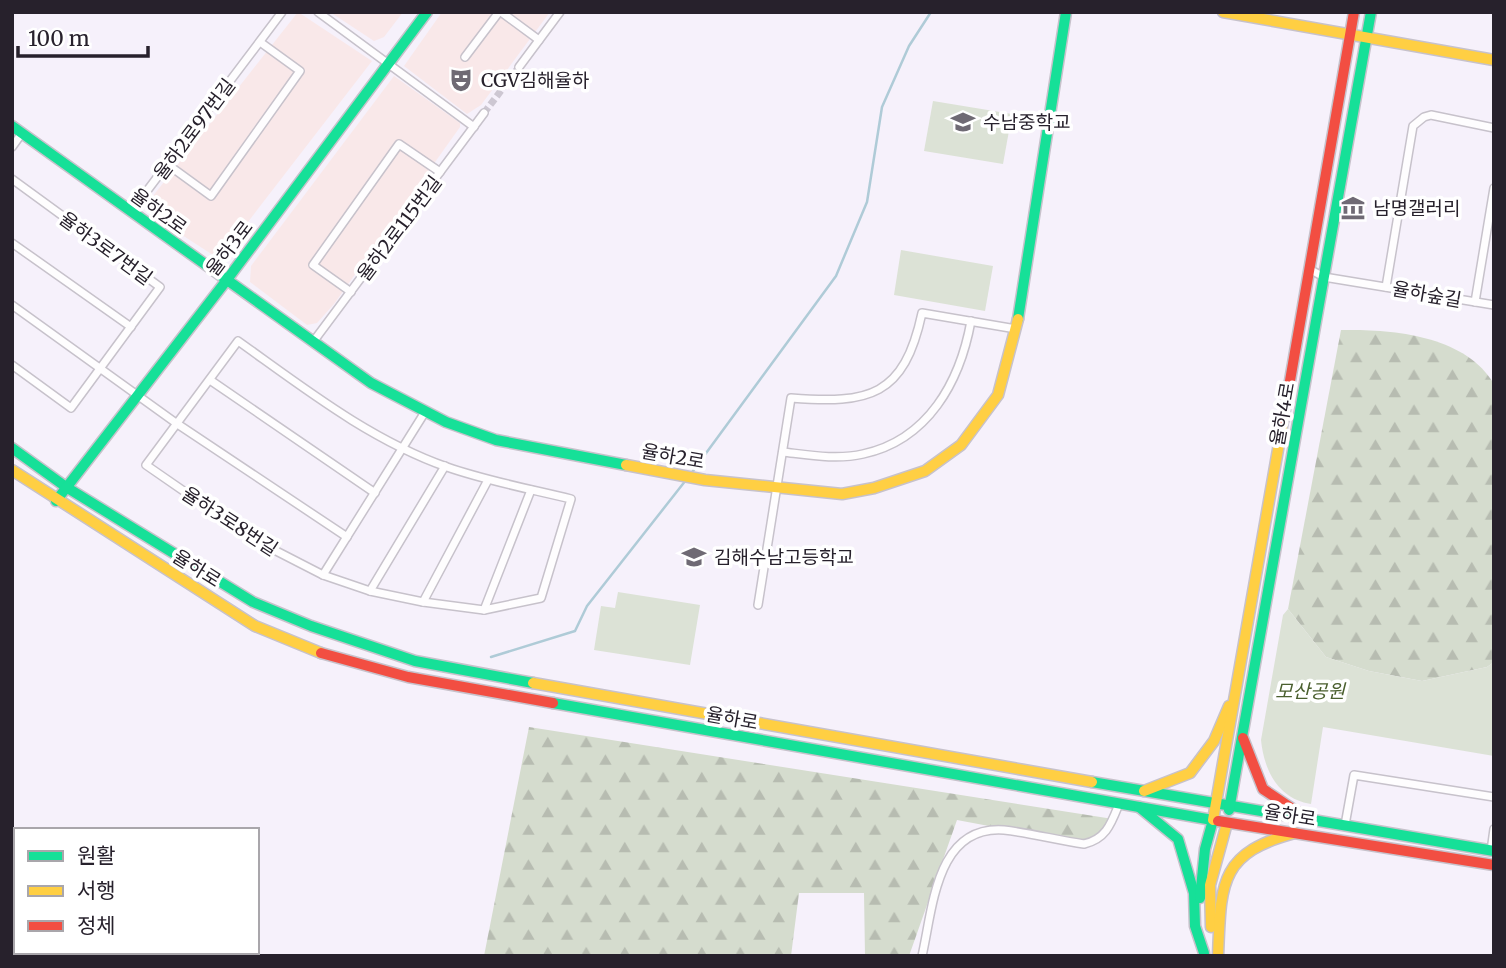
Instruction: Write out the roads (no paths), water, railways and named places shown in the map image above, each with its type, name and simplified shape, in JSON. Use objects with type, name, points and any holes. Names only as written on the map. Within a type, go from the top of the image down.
[{"type":"main road","name":"율하3로","points":[[56,501],[226,281],[426,12]]},
{"type":"main road","name":"율하2로","points":[[12,126],[371,383],[425,412],[496,440],[705,480],[842,494],[874,488],[925,471],[938,463],[961,445],[998,396],[1010,365],[1066,12]]},
{"type":"main road","points":[[1223,12],[1494,60]]},
{"type":"main road","name":"율하4로","points":[[1205,955],[1200,893],[1205,849],[1213,820],[1236,691],[1354,12]]},
{"type":"main road","name":"율하4로","points":[[1217,956],[1211,928],[1210,885],[1227,823],[1371,12]]},
{"type":"main road","name":"율하로","points":[[12,448],[66,488],[254,602],[311,626],[415,661],[724,719],[1492,851]]},
{"type":"main road","name":"율하로","points":[[12,470],[56,501],[256,626],[321,653],[408,677],[1227,823],[1494,865]]},
{"type":"main road","points":[[1144,790],[1190,774],[1202,761],[1236,691]]},
{"type":"main road","points":[[1242,737],[1263,789],[1308,819]]},
{"type":"main road","points":[[1139,807],[1178,839],[1194,893],[1195,926],[1205,955]]},
{"type":"main road","points":[[1217,956],[1222,897],[1235,860],[1267,839],[1294,833]]},
{"type":"street","name":"율하2로97번길","points":[[131,212],[282,12]]},
{"type":"street","points":[[318,12],[474,127]]},
{"type":"street","points":[[465,57],[500,12],[539,40]]},
{"type":"street","points":[[519,66],[559,12]]},
{"type":"street","points":[[167,164],[211,196],[300,71],[260,42]]},
{"type":"street","name":"율하2로115번길","points":[[313,342],[484,113]]},
{"type":"street","points":[[1386,287],[1413,126],[1431,115],[1494,128]]},
{"type":"street","points":[[12,147],[22,134]]},
{"type":"street","points":[[351,292],[313,265],[399,144],[440,173]]},
{"type":"street","name":"율하3로7번길","points":[[12,179],[160,287],[71,408],[12,365]]},
{"type":"street","name":"율하숲길","points":[[1309,269],[1324,276],[1475,302],[1494,188]]},
{"type":"street","points":[[12,243],[131,327]]},
{"type":"street","points":[[1475,302],[1494,305]]},
{"type":"street","points":[[12,305],[176,424],[347,537]]},
{"type":"street","points":[[758,605],[791,398],[834,402],[868,396],[882,388],[903,367],[915,343],[922,313],[1016,328]]},
{"type":"street","points":[[783,452],[833,457],[863,454],[891,445],[912,432],[936,408],[955,381],[965,355],[971,321]]},
{"type":"street","name":"율하3로8번길","points":[[323,575],[253,539],[146,465],[238,341],[333,408],[403,449]]},
{"type":"street","points":[[210,380],[375,493]]},
{"type":"street","points":[[403,449],[445,467],[488,480],[571,499],[541,598],[484,610],[423,602],[370,591],[323,575],[425,412]]},
{"type":"street","points":[[370,591],[445,467]]},
{"type":"street","points":[[423,602],[488,480]]},
{"type":"street","points":[[484,610],[531,489]]},
{"type":"street","points":[[1345,825],[1354,775],[1494,797]]},
{"type":"street","points":[[922,956],[942,868],[954,849],[970,836],[1004,830],[1084,844],[1096,842],[1107,832],[1119,804]]},
{"type":"street","name":"율하로","points":[[1492,851],[1494,829]]},
{"type":"waterway","points":[[690,475],[836,276],[867,202],[882,107],[909,46],[931,12]]},
{"type":"waterway","points":[[491,657],[575,631],[587,606],[686,480]]},
{"type":"tunnel","points":[[484,113],[519,67]]},
{"type":"place","name":"CGV김해율하","points":[[461,80]]},
{"type":"place","name":"수남중학교","points":[[963,122]]},
{"type":"place","name":"남명갤러리","points":[[1353,208]]},
{"type":"place","name":"김해수남고등학교","points":[[694,557]]},
{"type":"park label","name":"모산공원","points":[[1310,691]]}]
